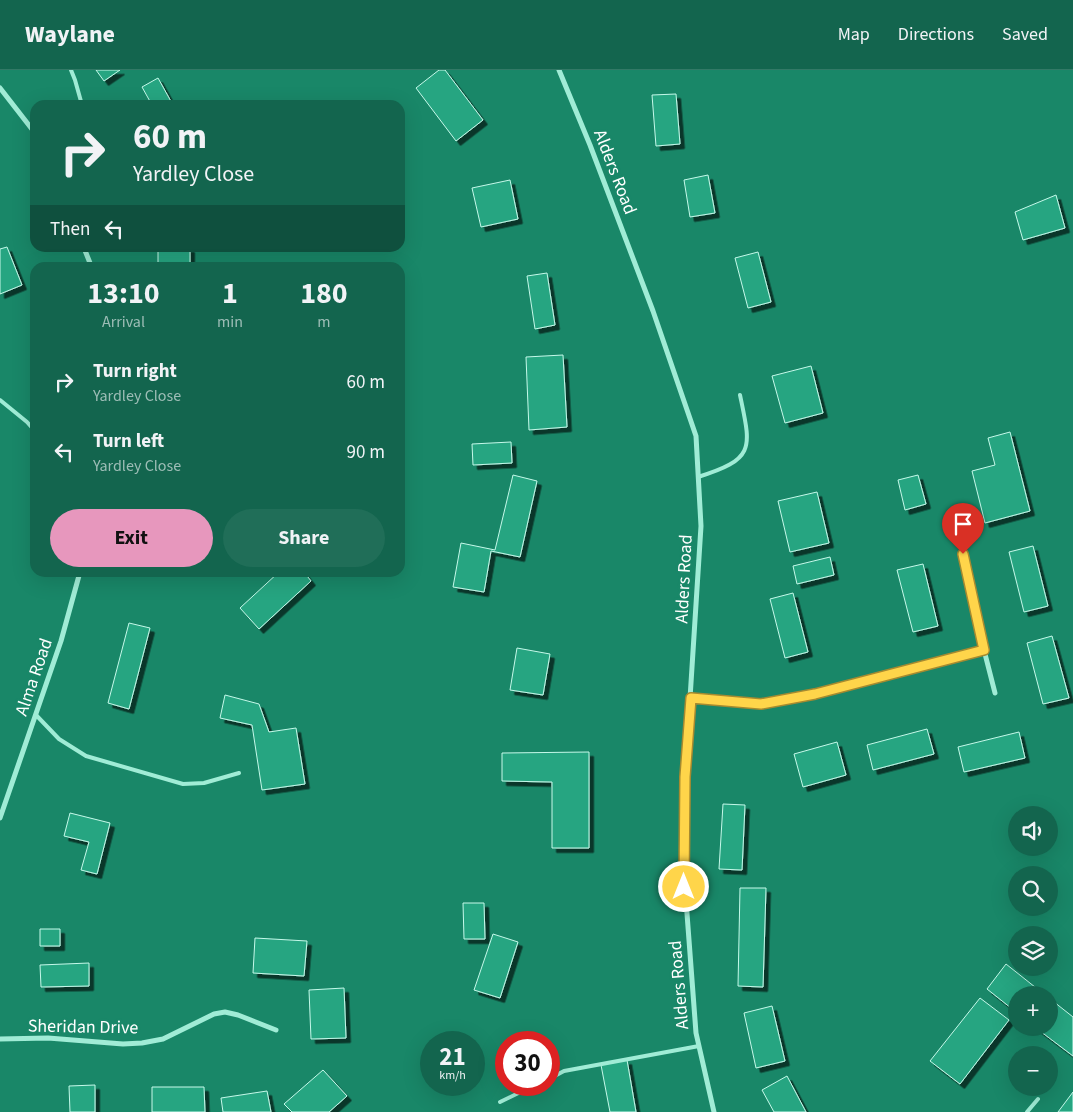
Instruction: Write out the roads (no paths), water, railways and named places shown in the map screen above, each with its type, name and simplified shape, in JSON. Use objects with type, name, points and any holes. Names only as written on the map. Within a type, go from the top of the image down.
[{"type":"street","name":"Alders Road","points":[[559,70],[590,145],[669,356],[696,436],[701,526],[685,777],[684,887],[696,1033],[714,1112]]},
{"type":"street","points":[[0,88],[30,127]]},
{"type":"street","points":[[963,554],[995,693]]},
{"type":"street","name":"Alma Road","points":[[0,818],[61,641],[79,577]]},
{"type":"street","points":[[691,698],[761,704],[815,694],[984,650]]},
{"type":"street","name":"Sheridan Drive","points":[[0,1040],[48,1038],[123,1044],[142,1043],[163,1039],[214,1014],[225,1012],[238,1014],[276,1030]]},
{"type":"lane","points":[[71,70],[81,100]]},
{"type":"lane","points":[[698,477],[732,464],[740,457],[747,446],[748,432],[740,395]]},
{"type":"lane","points":[[0,400],[30,425]]},
{"type":"lane","points":[[36,715],[59,739],[86,756],[148,774],[183,784],[204,783],[239,773]]},
{"type":"lane","points":[[560,1073],[699,1046]]},
{"type":"lane","points":[[500,1102],[512,1096]]},
{"type":"lane","points":[[1027,1112],[1038,1099]]}]
